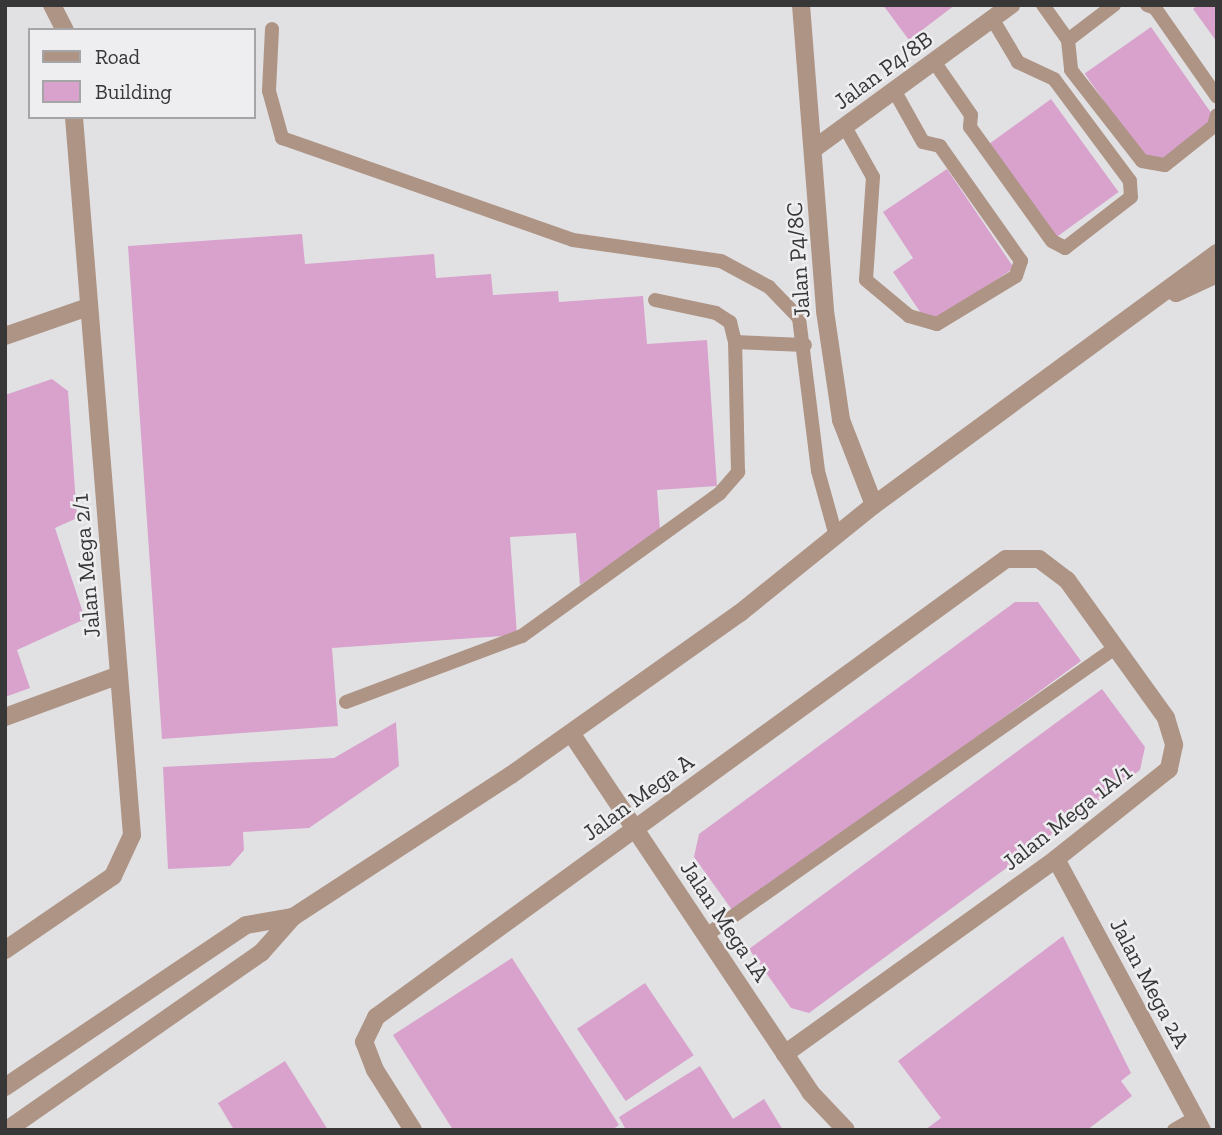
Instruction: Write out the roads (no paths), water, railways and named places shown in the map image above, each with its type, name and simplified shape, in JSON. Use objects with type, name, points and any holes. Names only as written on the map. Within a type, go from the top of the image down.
[{"type":"street","points":[[52,5],[64,28]]},
{"type":"street","name":"Jalan P4/8C","points":[[801,5],[815,148],[825,311],[841,420],[874,505]]},
{"type":"street","name":"Jalan P4/8B","points":[[815,148],[1011,5]]},
{"type":"street","name":"Jalan Mega 2/1","points":[[5,950],[113,876],[132,835],[74,119]]},
{"type":"street","points":[[7,1130],[261,953],[293,917],[571,733],[740,613],[874,505],[1217,253]]},
{"type":"street","points":[[1147,306],[1217,274]]},
{"type":"street","points":[[5,336],[88,307]]},
{"type":"street","name":"Jalan Mega A","points":[[413,1130],[364,1042],[376,1017],[1006,559],[1039,559]]},
{"type":"street","name":"Jalan Mega 1A/1","points":[[785,1054],[1056,859],[1170,769],[1174,745],[1166,718],[1067,580],[1039,559]]},
{"type":"street","points":[[5,717],[119,675]]},
{"type":"street","name":"Jalan Mega 1A","points":[[571,733],[785,1054],[846,1130]]},
{"type":"street","name":"Jalan Mega 2A","points":[[1056,859],[1199,1124]]},
{"type":"street","points":[[5,1087],[246,925],[293,917]]},
{"type":"lane","points":[[1043,5],[1068,40],[1071,71],[1142,161],[1165,165],[1214,126],[1217,115]]},
{"type":"lane","points":[[1068,40],[1114,5]]},
{"type":"lane","points":[[1147,5],[1155,8],[1217,97]]},
{"type":"lane","points":[[935,63],[971,115],[970,127],[1052,241],[1065,248],[1131,197],[1130,181],[1054,79],[1018,62],[993,20]]},
{"type":"lane","points":[[272,29],[269,91],[282,138],[573,240],[721,261],[769,287],[799,318],[805,345],[818,471],[836,536]]},
{"type":"lane","points":[[845,127],[873,177],[866,280],[909,316],[937,324],[1016,276],[1021,261],[940,146],[923,142],[895,92]]},
{"type":"lane","points":[[346,702],[522,636],[734,482],[735,342],[730,322],[716,313],[655,300]]},
{"type":"lane","points":[[735,342],[805,345]]},
{"type":"lane","points":[[705,936],[1115,648]]},
{"type":"lane","points":[[1174,1130],[1199,1124]]}]
